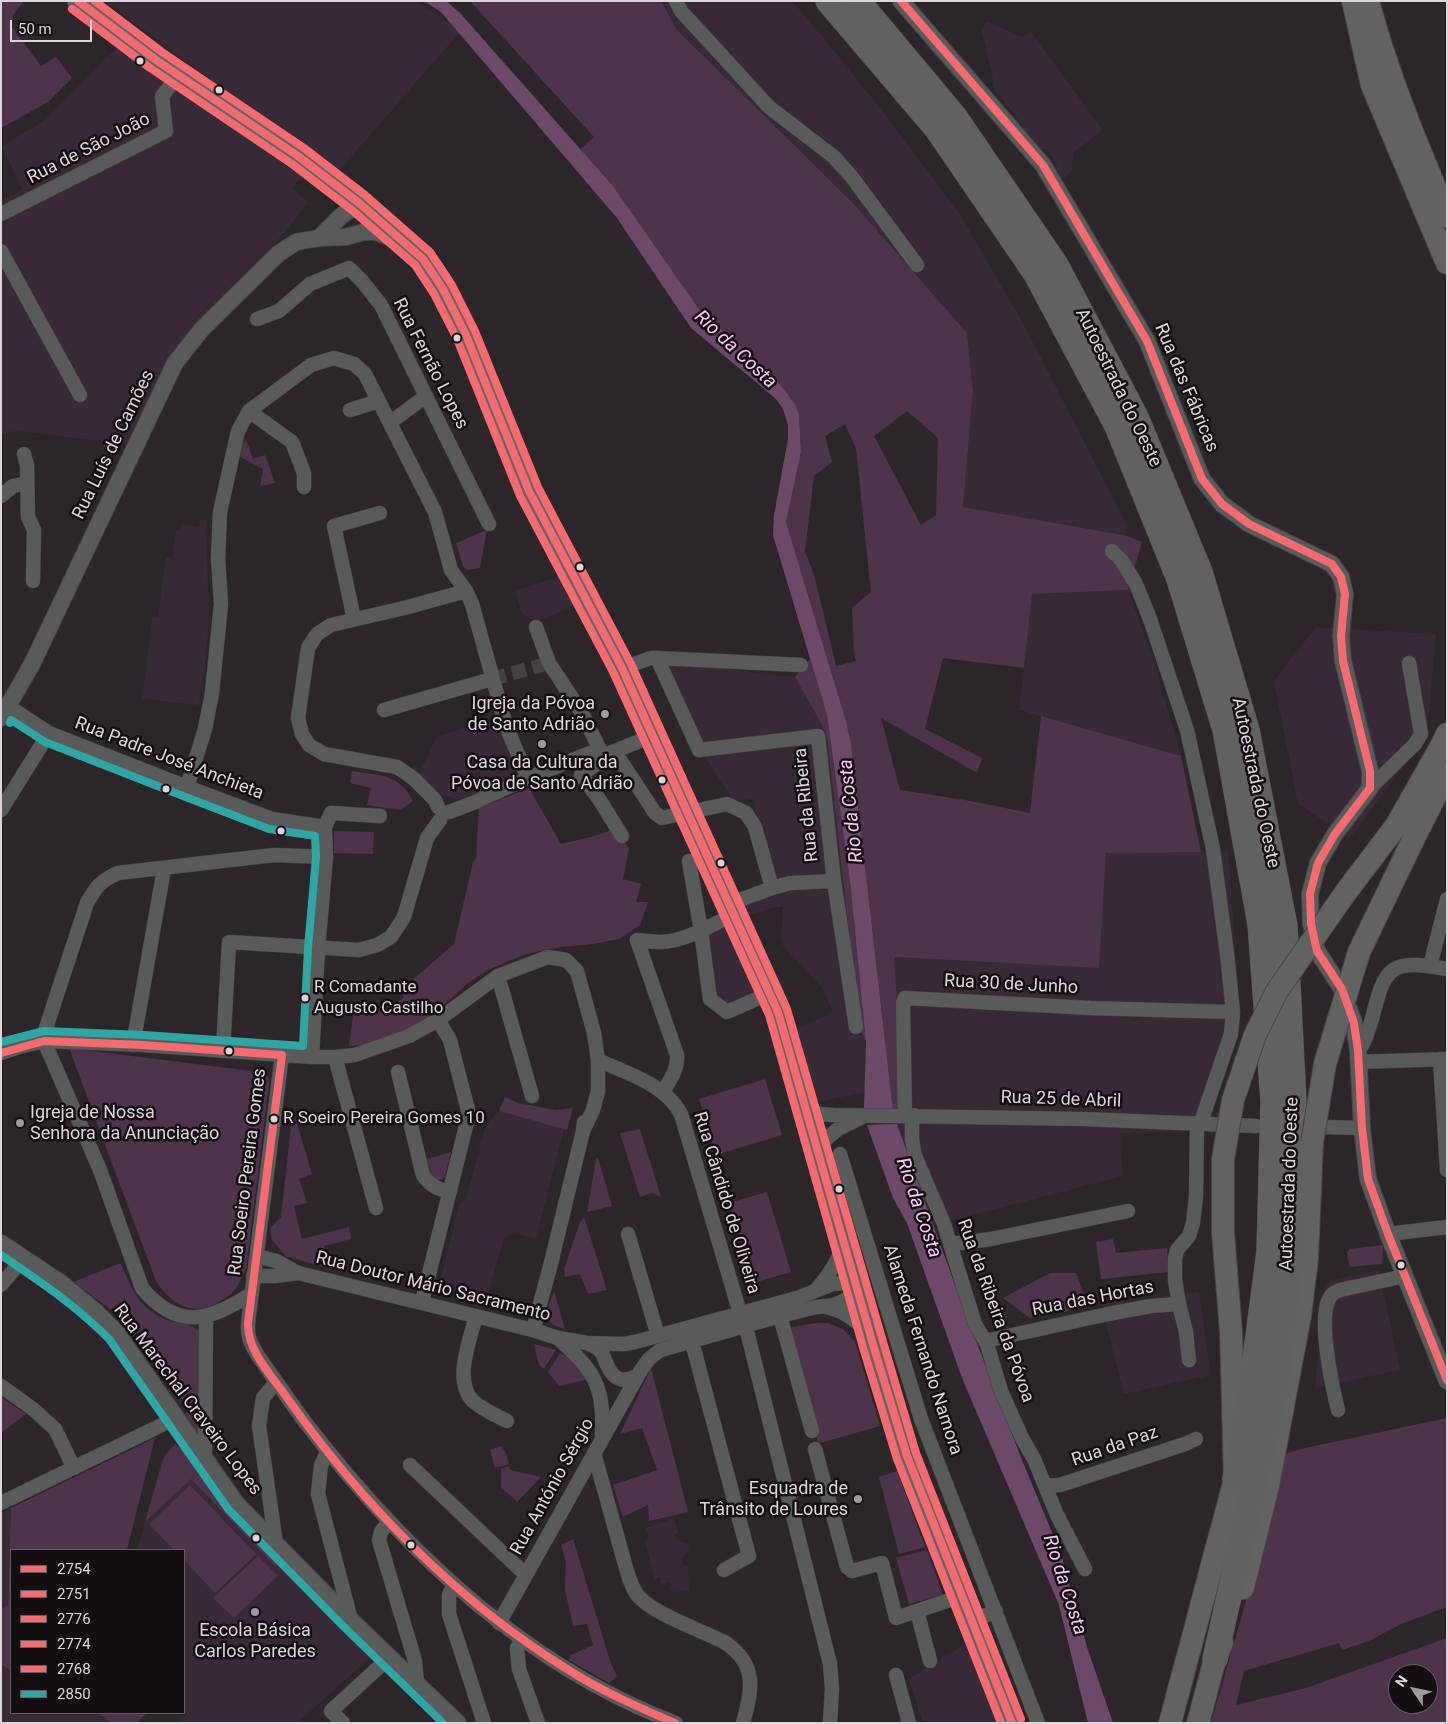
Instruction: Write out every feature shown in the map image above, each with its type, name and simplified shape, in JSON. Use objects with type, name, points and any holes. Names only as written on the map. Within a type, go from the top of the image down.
[{"type":"highway","name":"Autoestrada do Oeste","points":[[828,1],[937,129],[1036,274],[1117,426],[1179,579],[1226,730],[1260,924],[1273,1101],[1269,1252],[1249,1404],[1235,1479]]},
{"type":"highway","name":"Autoestrada do Oeste","points":[[858,1],[955,117],[1056,265],[1136,418],[1200,572],[1247,730],[1285,926],[1294,1103],[1291,1246],[1276,1386],[1215,1660]]},
{"type":"highway","points":[[1353,1],[1372,85],[1447,263]]},
{"type":"highway","points":[[1368,1],[1395,89],[1447,216]]},
{"type":"highway","points":[[1170,1723],[1235,1479],[1231,1332],[1223,1232],[1223,1159],[1233,1100],[1255,1035],[1277,991],[1346,892],[1396,826],[1447,734]]},
{"type":"highway","points":[[1198,1723],[1215,1660],[1241,1597],[1268,1486],[1300,1316],[1325,1064],[1359,952],[1447,773]]},
{"type":"main road","points":[[78,1],[178,76],[298,156],[359,202],[410,246],[435,275],[454,309],[529,491],[622,668],[780,1017],[870,1335],[907,1456],[1012,1723]]},
{"type":"street","points":[[676,1],[681,11],[769,107],[834,157],[851,176],[917,265]]},
{"type":"street","name":"Rua das Fábricas","points":[[900,1],[1043,165],[1147,341],[1202,479],[1222,504],[1249,524],[1332,564],[1341,577],[1345,594],[1341,636],[1343,661],[1370,772],[1370,788]]},
{"type":"street","name":"Rua de São João","points":[[1,214],[166,131],[162,96],[178,76]]},
{"type":"street","points":[[340,217],[342,190]]},
{"type":"street","points":[[319,238],[340,217],[359,202]]},
{"type":"street","points":[[345,236],[353,223],[359,202]]},
{"type":"street","name":"Rua Luís de Camões","points":[[5,712],[32,664],[175,363],[202,329],[278,254],[296,242],[376,232],[410,246]]},
{"type":"street","points":[[1,251],[80,394]]},
{"type":"street","name":"Rua Fernão Lopes","points":[[257,319],[279,311],[310,284],[349,268],[381,305],[489,524]]},
{"type":"street","points":[[187,787],[205,729],[212,693],[221,604],[218,558],[220,512],[238,431],[249,411],[311,364],[334,358],[354,364],[365,374],[391,422],[434,512],[451,570],[466,591],[472,604],[506,726],[528,778]]},
{"type":"street","points":[[391,422],[426,396]]},
{"type":"street","points":[[350,410],[379,401]]},
{"type":"street","points":[[249,411],[292,442],[304,473],[304,487]]},
{"type":"street","points":[[24,454],[27,465],[28,516],[34,530],[33,581]]},
{"type":"street","points":[[1,496],[12,486],[28,483]]},
{"type":"street","points":[[354,619],[334,526],[380,513]]},
{"type":"street","name":"Rua das Hortas","points":[[1112,551],[1122,562],[1136,584],[1150,619],[1186,730],[1213,849],[1227,954],[1232,1012],[1231,1034],[1198,1125],[1196,1197],[1193,1222],[1189,1236],[1177,1250],[1176,1259],[1175,1280],[1178,1304],[1186,1332],[1189,1360]]},
{"type":"street","points":[[442,813],[435,800],[413,778],[397,767],[324,754],[310,745],[302,734],[298,718],[308,648],[317,634],[332,625],[466,591]]},
{"type":"street","points":[[536,627],[549,662],[609,754],[655,813],[662,818],[727,804],[746,813],[755,827],[772,888]]},
{"type":"street","points":[[622,668],[652,658],[802,665]]},
{"type":"street","name":"Rua da Ribeira","points":[[657,658],[699,750],[818,736],[834,880],[856,1027]]},
{"type":"street","points":[[1409,663],[1421,734],[1415,744],[1370,788],[1335,834],[1318,863],[1310,894],[1311,924],[1317,951],[1342,989],[1354,1023],[1368,1179],[1447,1382]]},
{"type":"street","points":[[384,710],[492,679]]},
{"type":"street","name":"Rua Padre José Anchieta","points":[[5,712],[49,733],[272,819],[325,827]]},
{"type":"street","points":[[1,810],[49,733]]},
{"type":"street","points":[[622,836],[599,799],[581,776],[609,754],[652,736]]},
{"type":"street","points":[[223,1050],[229,942],[358,950],[377,945],[391,937],[404,917],[427,838],[442,813],[474,803],[528,778],[590,753],[609,754]]},
{"type":"street","points":[[312,1057],[318,949],[326,857],[325,827],[332,812],[380,816]]},
{"type":"street","points":[[252,1294],[227,1309],[195,1319],[177,1316],[151,1300],[142,1288],[100,1170],[44,1041],[46,1028],[87,903],[95,888],[104,879],[118,873],[274,855],[326,857]]},
{"type":"street","points":[[689,861],[710,999],[726,1012],[770,993]]},
{"type":"street","points":[[133,1045],[164,869]]},
{"type":"street","name":"Rua da Ribeira","points":[[663,1091],[672,1078],[677,1064],[677,1055],[637,940],[661,942],[677,939],[701,931],[731,909],[772,888],[790,883],[834,880]]},
{"type":"street","points":[[1430,966],[1447,899]]},
{"type":"street","points":[[1,1053],[44,1041],[223,1050],[312,1057],[355,1055],[408,1036],[438,1020],[498,976],[548,957],[566,960],[577,971],[594,1033],[598,1067],[598,1092],[594,1110],[583,1131],[533,1330]]},
{"type":"street","points":[[1358,1056],[1365,1043],[1382,982],[1390,971],[1407,964],[1447,969]]},
{"type":"street","points":[[498,976],[532,1096]]},
{"type":"street","name":"Rua 30 de Junho","points":[[907,1115],[903,1003],[905,998],[1090,1008],[1232,1012]]},
{"type":"street","points":[[422,1302],[468,1118],[468,1110],[450,1040],[438,1020]]},
{"type":"street","name":"Rua Soeiro Pereira Gomes","points":[[282,1055],[253,1276],[248,1335],[253,1348],[328,1451],[389,1521],[454,1584],[522,1640],[573,1673],[609,1693],[676,1723]]},
{"type":"street","points":[[1358,1056],[1443,1059],[1447,1170]]},
{"type":"street","points":[[335,1057],[376,1208]]},
{"type":"street","name":"Rua Cândido de Oliveira","points":[[598,1067],[663,1091],[674,1102],[681,1114],[740,1313]]},
{"type":"street","points":[[398,1072],[423,1175],[428,1183],[438,1189],[450,1192]]},
{"type":"street","name":"Rua 25 de Abril","points":[[807,1113],[865,1116],[907,1115],[1083,1119],[1256,1126]]},
{"type":"street","name":"Rua da Ribeira da Póvoa","points":[[907,1115],[912,1123],[915,1156],[944,1224],[975,1324],[985,1341],[1001,1391],[1085,1569]]},
{"type":"street","name":"Rua 25 de Abril","points":[[817,1147],[838,1129],[865,1116]]},
{"type":"street","points":[[1318,1135],[1362,1128]]},
{"type":"street","name":"Alameda Fernando Namora","points":[[840,1154],[921,1419],[1038,1723]]},
{"type":"street","points":[[950,1243],[962,1244],[991,1239],[1128,1211]]},
{"type":"street","points":[[1388,1234],[1447,1227]]},
{"type":"street","points":[[628,1234],[658,1336]]},
{"type":"street","name":"Rua Marechal Craveiro Lopes","points":[[1,1243],[60,1283],[95,1310],[117,1333],[236,1503],[351,1620],[458,1723]]},
{"type":"street","points":[[814,1291],[830,1274],[839,1259],[844,1243]]},
{"type":"street","name":"Rua Doutor Mário Sacramento","points":[[257,1256],[276,1261],[298,1273],[422,1302],[558,1338],[587,1343],[630,1344]]},
{"type":"street","points":[[1,1284],[24,1258]]},
{"type":"street","name":"Rua Doutor Mário Sacramento","points":[[253,1276],[298,1273]]},
{"type":"street","points":[[1338,1410],[1332,1388],[1325,1340],[1328,1300],[1334,1292],[1340,1290],[1405,1276]]},
{"type":"street","points":[[607,1366],[609,1354],[630,1344],[796,1298],[840,1282],[848,1283],[858,1288]]},
{"type":"street","name":"Rua António Sérgio","points":[[500,1622],[624,1399],[649,1359],[659,1351],[780,1316],[842,1302],[858,1288]]},
{"type":"street","points":[[814,1291],[820,1307],[836,1309],[844,1313],[855,1320],[870,1335]]},
{"type":"street","name":"Rua das Hortas","points":[[985,1341],[1151,1306],[1178,1304]]},
{"type":"street","points":[[206,1316],[206,1459]]},
{"type":"street","points":[[476,1316],[463,1373],[465,1389],[472,1400],[484,1410],[507,1421]]},
{"type":"street","points":[[780,1316],[812,1431]]},
{"type":"street","points":[[746,1327],[828,1655],[832,1689],[830,1723]]},
{"type":"street","points":[[558,1338],[580,1359],[597,1383],[603,1412],[602,1439]]},
{"type":"street","points":[[692,1342],[749,1556],[724,1570]]},
{"type":"street","points":[[587,1343],[600,1351],[610,1372],[624,1380],[631,1379],[640,1372],[642,1364],[642,1356],[630,1344]]},
{"type":"street","points":[[880,1366],[902,1359]]},
{"type":"street","points":[[618,1378],[624,1389],[624,1399]]},
{"type":"street","points":[[276,1382],[262,1398],[259,1426],[276,1544]]},
{"type":"street","points":[[1,1386],[33,1409],[55,1429],[74,1468]]},
{"type":"street","points":[[1,1503],[176,1418]]},
{"type":"street","name":"Rua da Paz","points":[[1045,1486],[1060,1485],[1089,1476],[1196,1439]]},
{"type":"street","points":[[815,1449],[847,1568],[852,1571],[882,1563],[896,1618],[962,1596]]},
{"type":"street","points":[[328,1451],[321,1465],[318,1494],[351,1620]]},
{"type":"street","points":[[594,1453],[628,1576],[638,1595],[659,1611],[726,1643],[745,1660],[750,1677],[750,1691],[742,1723]]},
{"type":"street","points":[[410,1465],[526,1575]]},
{"type":"street","points":[[389,1521],[381,1532],[379,1540],[415,1661],[417,1683]]},
{"type":"street","points":[[454,1584],[449,1595],[449,1614],[484,1723]]},
{"type":"street","points":[[917,1610],[930,1661]]},
{"type":"street","points":[[972,1621],[996,1611]]},
{"type":"street","points":[[522,1640],[517,1648],[519,1669],[538,1723]]},
{"type":"street","points":[[344,1723],[331,1711],[390,1656]]},
{"type":"street","points":[[896,1675],[909,1723]]},
{"type":"shaded area","points":[[1,1],[24,1],[13,15],[12,27],[41,66],[56,57],[72,78],[48,102],[1,128]]},
{"type":"shaded area","points":[[105,1],[416,1],[461,31],[336,174]]},
{"type":"shaded area","points":[[470,1],[661,1],[677,30],[852,202],[967,333],[973,391],[963,507],[1124,535],[1142,542],[1128,590],[1032,594],[1024,668],[943,658],[925,729],[982,758],[977,773],[881,718],[900,790],[1030,813],[1041,716],[1181,756],[1201,852],[1106,853],[1099,968],[894,957],[900,1047],[900,1111],[893,1110],[851,744],[846,721],[786,522],[801,452],[799,416],[795,404],[771,373],[701,312],[613,186],[580,149],[594,137]],"holes":[[[907,411],[938,438],[936,515],[921,525],[874,436]],[[845,424],[856,449],[871,592],[852,608],[856,661],[836,666],[815,578],[805,551],[814,476],[832,462],[825,436]]]},
{"type":"shaded area","points":[[661,1],[792,1],[876,103],[961,216],[1024,325],[1128,527],[1124,535],[963,507],[973,391],[967,333],[852,202],[677,30]]},
{"type":"shaded area","points":[[986,21],[1023,37],[1031,32],[1103,130],[1073,153],[1072,171],[1062,180],[1055,172],[1057,164],[1046,149],[1039,149],[995,89],[982,31]]},
{"type":"shaded area","points":[[120,47],[307,168],[292,189],[309,202],[243,283],[201,319],[185,337],[171,357],[128,444],[16,431],[1,434],[1,201],[22,190],[2,146],[42,122],[107,57]]},
{"type":"shaded area","points":[[246,439],[253,459],[265,455],[275,483],[260,486],[263,469],[240,457],[243,443]]},
{"type":"shaded area","points":[[200,520],[206,520],[209,618],[206,658],[199,705],[142,699],[152,617],[158,616],[166,558],[172,558],[176,530],[180,531],[181,524],[199,527]]},
{"type":"shaded area","points":[[487,530],[480,568],[467,570],[463,566],[456,543]]},
{"type":"shaded area","points":[[558,577],[569,591],[576,605],[537,622],[521,612],[516,591]]},
{"type":"shaded area","points":[[1128,590],[1157,671],[1181,756],[1019,710],[1032,594]]},
{"type":"shaded area","points":[[1316,627],[1436,634],[1427,735],[1350,838],[1298,804],[1274,681]]},
{"type":"shaded area","points":[[810,659],[827,715],[850,882],[866,1042],[860,1030],[827,738],[822,725],[795,677]]},
{"type":"shaded area","points":[[664,662],[795,677],[822,725],[827,738],[860,1030],[866,1042],[865,1092],[809,1104],[793,1031],[831,1013],[832,1010],[822,987],[783,946],[781,937],[783,907],[744,916],[737,908],[778,888],[770,874],[754,799],[734,801],[703,754]]},
{"type":"shaded area","points":[[496,719],[515,770],[512,778],[462,800],[436,792],[419,774],[437,736]]},
{"type":"shaded area","points":[[352,771],[388,777],[402,785],[413,801],[400,810],[367,805],[371,788],[350,783]]},
{"type":"shaded area","points":[[529,788],[561,844],[612,830],[629,848],[623,879],[641,884],[636,902],[648,902],[640,925],[619,939],[526,954],[488,970],[468,983],[435,1013],[415,1028],[374,1044],[349,1046],[354,1008],[382,1008],[404,998],[402,989],[454,944],[473,862],[476,859],[479,808]]},
{"type":"shaded area","points":[[334,831],[374,832],[373,854],[334,853]]},
{"type":"shaded area","points":[[1228,851],[1241,1025],[1187,1131],[1120,1133],[1123,1176],[934,1225],[897,1124],[903,1124],[900,1111],[900,1047],[894,957],[1098,968],[1106,852]]},
{"type":"shaded area","points":[[727,920],[760,996],[726,1008],[714,999],[704,931]]},
{"type":"shaded area","points":[[69,1048],[267,1073],[269,1084],[246,1269],[240,1282],[230,1295],[203,1308],[185,1307],[169,1297],[156,1281]]},
{"type":"shaded area","points":[[765,1079],[782,1135],[716,1155],[699,1099]]},
{"type":"shaded area","points":[[505,1097],[518,1103],[555,1110],[573,1108],[567,1130],[499,1111]]},
{"type":"shaded area","points":[[499,1111],[564,1129],[536,1238],[513,1233],[504,1238],[484,1308],[475,1306],[439,1285],[459,1205],[466,1199],[486,1125]]},
{"type":"shaded area","points":[[292,1118],[296,1120],[312,1174],[299,1179],[307,1203],[294,1206],[302,1239],[349,1227],[351,1239],[324,1246],[330,1269],[286,1256],[272,1240],[270,1228],[281,1217]]},
{"type":"shaded area","points":[[640,1129],[661,1197],[652,1193],[640,1197],[620,1133]]},
{"type":"shaded area","points":[[451,1152],[445,1177],[441,1180],[434,1179],[427,1159]]},
{"type":"shaded area","points":[[598,1158],[612,1206],[587,1212],[596,1159]]},
{"type":"shaded area","points":[[767,1192],[791,1272],[753,1283],[729,1203]]},
{"type":"shaded area","points":[[584,1217],[607,1290],[588,1294],[580,1274],[565,1277],[564,1269],[580,1222]]},
{"type":"shaded area","points":[[1113,1239],[1116,1253],[1167,1248],[1169,1272],[1101,1279],[1096,1242]]},
{"type":"shaded area","points":[[1382,1245],[1382,1264],[1351,1267],[1349,1265],[1347,1252],[1350,1249]]},
{"type":"shaded area","points":[[121,1263],[133,1290],[143,1304],[167,1320],[189,1325],[201,1332],[199,1436],[185,1415],[188,1409],[149,1346],[125,1320],[73,1282]]},
{"type":"shaded area","points":[[1379,1270],[1400,1370],[1315,1388],[1326,1281]]},
{"type":"shaded area","points":[[1050,1273],[1076,1273],[1089,1307],[1030,1318],[1003,1298]]},
{"type":"shaded area","points":[[554,1291],[565,1329],[556,1326],[548,1319],[547,1310]]},
{"type":"shaded area","points":[[1199,1292],[1211,1375],[1124,1394],[1101,1304]]},
{"type":"shaded area","points":[[827,1323],[843,1329],[855,1342],[880,1426],[820,1443],[819,1446],[788,1328]]},
{"type":"shaded area","points":[[534,1344],[556,1350],[544,1369],[539,1365]]},
{"type":"shaded area","points":[[560,1353],[579,1362],[589,1379],[559,1386],[548,1372]]},
{"type":"shaded area","points":[[651,1368],[688,1512],[649,1521],[648,1505],[623,1517],[613,1485],[657,1470],[642,1428],[620,1434]]},
{"type":"shaded area","points":[[1,1397],[26,1414],[1,1433]]},
{"type":"shaded area","points":[[1447,1418],[1447,1607],[1401,1624],[1369,1641],[1342,1650],[1339,1643],[1244,1671],[1236,1705],[1306,1688],[1447,1638],[1447,1722],[1211,1723],[1242,1615],[1284,1454]]},
{"type":"shaded area","points":[[155,1438],[127,1549],[10,1549],[10,1670],[1,1665],[1,1609],[8,1605],[11,1508]]},
{"type":"shaded area","name":"Escola Básica Carlos Paredes","points":[[175,1444],[183,1450],[207,1482],[281,1565],[370,1658],[297,1723],[179,1723],[186,1715],[185,1549],[137,1549],[161,1463],[167,1452]]},
{"type":"shaded area","points":[[175,1444],[183,1450],[207,1482],[281,1565],[275,1566],[191,1479],[145,1522],[164,1457]]},
{"type":"shaded area","points":[[501,1446],[505,1451],[509,1464],[495,1468],[490,1450]]},
{"type":"shaded area","points":[[509,1466],[510,1470],[541,1477],[517,1502],[501,1487],[501,1469]]},
{"type":"shaded area","points":[[897,1471],[925,1547],[899,1554],[879,1477]]},
{"type":"shaded area","points":[[190,1485],[256,1554],[215,1593],[185,1561],[185,1549],[173,1549],[149,1524]]},
{"type":"shaded area","points":[[11,1508],[8,1605],[1,1609],[1,1513]]},
{"type":"shaded area","points":[[674,1518],[678,1533],[675,1535],[677,1540],[687,1543],[689,1547],[688,1552],[682,1558],[684,1566],[687,1566],[688,1569],[689,1590],[669,1591],[670,1582],[661,1584],[660,1577],[655,1579],[644,1540],[649,1538],[646,1528]]},
{"type":"shaded area","points":[[573,1539],[611,1664],[617,1676],[609,1683],[569,1660],[571,1655],[593,1645],[587,1624],[573,1626],[565,1590],[566,1562],[561,1545]]},
{"type":"shaded area","points":[[927,1550],[943,1595],[909,1604],[896,1558]]},
{"type":"shaded area","points":[[258,1556],[278,1576],[234,1618],[213,1598]]},
{"type":"shaded area","points":[[970,1641],[1004,1723],[923,1723],[909,1679]]},
{"type":"shaded area","points":[[1,1665],[10,1670],[10,1714],[99,1714],[112,1723],[1,1723]]},
{"type":"shaded area","points":[[99,1714],[146,1714],[136,1723],[112,1723]]},
{"type":"water","name":"Rio da Costa","points":[[420,1],[446,1],[460,13],[613,186],[701,312],[771,373],[795,404],[799,415],[801,452],[786,522],[846,721],[851,744],[893,1110],[864,1108],[866,1042],[850,882],[827,715],[773,535],[774,515],[788,439],[788,425],[783,409],[776,399],[691,328],[617,218],[441,12]]},
{"type":"water","name":"Rio da Costa","points":[[897,1124],[961,1302],[1022,1460],[1061,1554],[1087,1647],[1113,1723],[1088,1723],[1059,1605],[962,1378],[907,1223],[893,1198],[867,1125]]},
{"type":"tunnel","points":[[492,679],[549,663]]},
{"type":"transit line","name":"2754","points":[[78,1],[156,60],[298,156],[359,203],[423,259],[443,289],[466,335],[529,491],[622,668],[778,1012],[874,1348],[907,1456],[1012,1723]]},
{"type":"transit line","name":"2776","points":[[95,1],[162,52],[304,148],[365,195],[430,252],[452,285],[475,331],[538,487],[631,664],[787,1009],[916,1453],[1021,1719]]},
{"type":"transit line","name":"2774","points":[[901,1],[1043,165],[1147,341],[1202,479],[1222,504],[1249,524],[1332,564],[1341,577],[1345,594],[1341,636],[1343,661],[1370,771],[1370,788]]},
{"type":"transit line","name":"2751","points":[[72,9],[150,68],[292,164],[353,211],[415,265],[434,294],[457,339],[520,496],[613,672],[769,1015],[864,1351],[897,1459],[1001,1723]]},
{"type":"transit line","name":"2850","points":[[1,1042],[44,1031],[144,1035],[303,1046],[308,948],[316,857],[315,836],[269,829],[45,742],[11,720],[10,723]]},
{"type":"transit line","name":"2774","points":[[1370,788],[1335,834],[1318,863],[1310,894],[1311,924],[1317,951],[1342,989],[1354,1023],[1368,1179],[1388,1234],[1447,1380]]},
{"type":"transit line","name":"2768","points":[[1,1053],[44,1041],[143,1045],[282,1055]]},
{"type":"transit line","name":"2768","points":[[282,1055],[248,1323],[249,1334],[256,1354],[268,1373],[347,1476],[414,1548],[450,1581],[487,1613],[567,1669],[606,1692],[675,1723]]},
{"type":"transit line","name":"2850","points":[[1,1255],[44,1284],[109,1339],[228,1509],[344,1627],[443,1723]]},
{"type":"place","name":"Igreja da Póvoa de Santo Adrião","points":[[605,714]]},
{"type":"place","name":"Casa da Cultura da Póvoa de Santo Adrião","points":[[542,744]]},
{"type":"place","name":"R Comadante Augusto Castilho","points":[[305,998]]},
{"type":"place","name":"R Soeiro Pereira Gomes 10","points":[[274,1119]]},
{"type":"place","name":"Igreja de Nossa Senhora da Anunciação","points":[[20,1123]]},
{"type":"place","name":"Esquadra de Trânsito de Loures","points":[[858,1499]]},
{"type":"place","name":"Escola Básica Carlos Paredes","points":[[255,1612]]}]
